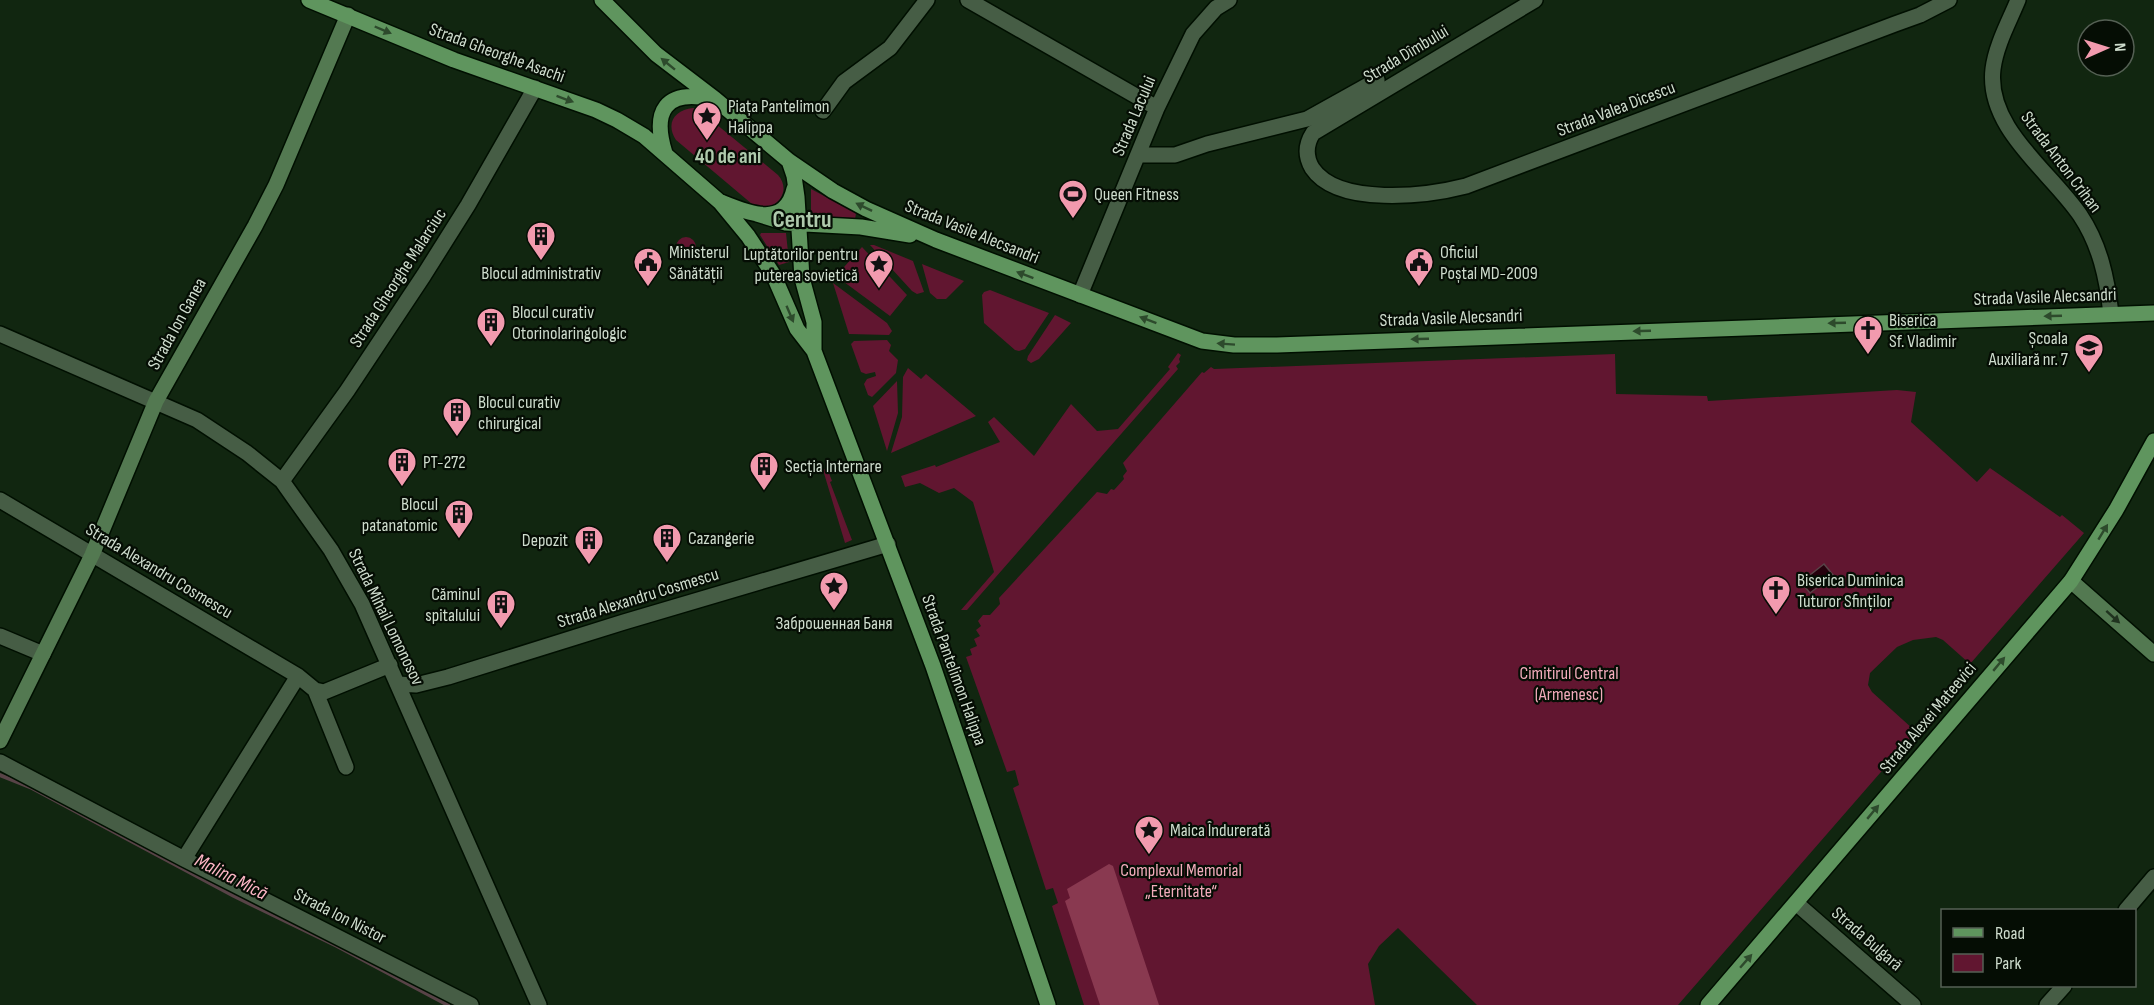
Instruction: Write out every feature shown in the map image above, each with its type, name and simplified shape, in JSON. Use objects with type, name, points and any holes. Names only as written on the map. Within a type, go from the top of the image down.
[{"type":"main road","name":"Strada Gheorghe Asachi","points":[[309,0],[454,60],[617,120],[644,136],[720,202]]},
{"type":"main road","points":[[602,0],[656,54],[715,99],[789,161],[796,183],[792,197],[785,208],[773,214],[757,214]]},
{"type":"main road","points":[[665,153],[659,126],[660,116],[665,107],[691,96],[715,99]]},
{"type":"main road","name":"Strada Vasile Alecsandri","points":[[789,161],[833,191],[866,209],[936,240],[1202,341],[1248,345],[2154,313]]},
{"type":"main road","name":"Strada Pantelimon Halippa","points":[[796,183],[802,278],[814,322],[814,351]]},
{"type":"main road","points":[[720,202],[775,221],[876,229],[936,240]]},
{"type":"main road","name":"Strada Pantelimon Halippa","points":[[720,202],[767,263],[796,329],[814,351],[933,666],[1048,1005]]},
{"type":"main road","name":"Strada Alexei Mateevici","points":[[1708,1005],[2071,581],[2116,510],[2154,441]]},
{"type":"street","points":[[822,111],[844,82],[890,48],[927,0]]},
{"type":"street","points":[[968,0],[1158,108]]},
{"type":"street","name":"Strada Lacului","points":[[1080,295],[1158,108],[1193,34],[1216,8],[1229,0]]},
{"type":"street","name":"Strada Dîmbului","points":[[1307,150],[1313,133],[1322,126],[1535,0]]},
{"type":"street","name":"Strada Valea Dicescu","points":[[1307,150],[1310,164],[1319,178],[1355,192],[1398,195],[1444,192],[1507,171],[1920,15],[1948,0]]},
{"type":"street","name":"Strada Anton Crihan","points":[[2018,0],[1997,52],[1993,69],[1993,86],[1997,100],[2005,121],[2020,143],[2070,202],[2087,227],[2103,266],[2111,314]]},
{"type":"street","name":"Strada Ion Ganea","points":[[0,741],[92,555],[156,401],[276,185],[348,15]]},
{"type":"street","points":[[1138,155],[1175,155],[1207,144],[1307,118],[1377,80]]},
{"type":"street","name":"Strada Gheorghe Malarciuc","points":[[282,482],[341,400],[424,275],[474,196],[535,88]]},
{"type":"street","name":"Strada Mihail Lomonosov","points":[[0,333],[156,401],[215,430],[282,482],[331,549],[362,604],[537,998]]},
{"type":"street","name":"Strada Alexandru Cosmescu","points":[[0,500],[298,676],[315,690],[346,767]]},
{"type":"street","name":"Strada Alexandru Cosmescu","points":[[398,684],[416,685],[447,677],[888,544]]},
{"type":"street","points":[[2071,581],[2154,654]]},
{"type":"street","points":[[0,636],[43,654]]},
{"type":"street","points":[[315,690],[324,692],[390,665]]},
{"type":"street","points":[[184,859],[298,676]]},
{"type":"street","name":"Strada Ion Nistor","points":[[0,762],[184,859],[471,1005]]},
{"type":"street","points":[[2127,909],[2154,877]]},
{"type":"street","name":"Strada Bulgară","points":[[1796,903],[1913,1005]]},
{"type":"street","points":[[2047,1005],[2063,987]]},
{"type":"street","points":[[537,998],[550,1005]]},
{"type":"green space","points":[[693,108],[699,110],[778,175],[784,189],[778,201],[767,207],[752,204],[676,140],[671,128],[674,118],[681,111]]},
{"type":"green space","points":[[811,189],[856,213],[855,220],[811,214]]},
{"type":"green space","points":[[761,233],[786,233],[789,262],[779,265],[760,235]]},
{"type":"green space","points":[[686,237],[693,240],[696,247],[693,254],[686,257],[679,254],[676,247],[679,240]]},
{"type":"green space","points":[[870,245],[913,261],[924,292],[917,294],[912,291]]},
{"type":"green space","points":[[862,247],[907,295],[890,316],[836,276]]},
{"type":"green space","points":[[922,264],[964,281],[946,299],[937,299],[930,293]]},
{"type":"green space","points":[[833,283],[887,323],[892,331],[889,335],[849,334]]},
{"type":"green space","points":[[990,290],[1049,313],[1025,349],[1015,350],[984,323],[982,295]]},
{"type":"green space","points":[[1055,315],[1071,323],[1039,359],[1031,363],[1027,360],[1028,356]]},
{"type":"green space","points":[[887,340],[891,345],[889,351],[898,360],[896,373],[872,397],[868,395],[864,384],[867,379],[876,376],[875,372],[866,374],[861,372],[851,344],[854,341]]},
{"type":"green space","points":[[1178,353],[1181,355],[1180,362],[1176,366],[1178,369],[967,610],[961,610],[994,572],[973,502],[954,488],[939,493],[920,483],[905,487],[901,476],[935,465],[936,467],[1000,442],[988,422],[994,417],[1034,456],[1071,404],[1097,431],[1118,429],[1170,369],[1168,367]]},
{"type":"green space","name":"Cimitirul Central (Armenesc)","points":[[1615,354],[1616,394],[1707,396],[1708,401],[1897,390],[1916,392],[1911,422],[1977,482],[1990,468],[2060,517],[2062,515],[2084,533],[1970,664],[1943,640],[1936,637],[1913,640],[1897,647],[1870,673],[1868,685],[1872,692],[1913,729],[1914,734],[1678,1005],[1477,1005],[1398,928],[1379,946],[1368,964],[1375,1005],[1084,1005],[1052,906],[1058,903],[1053,888],[1046,890],[1013,788],[1019,785],[1015,770],[1007,772],[966,657],[972,655],[970,649],[977,646],[974,639],[980,636],[976,630],[981,626],[978,621],[983,615],[990,615],[1000,604],[999,598],[1097,492],[1107,494],[1111,489],[1114,490],[1124,479],[1123,476],[1127,471],[1123,463],[1202,372],[1204,373],[1211,367],[1214,369]]},
{"type":"green space","points":[[908,368],[921,379],[926,374],[976,416],[891,453],[902,417],[903,377]]},
{"type":"green space","points":[[897,381],[898,413],[887,451],[873,406]]},
{"type":"green space","points":[[827,468],[852,540],[845,543],[823,470]]},
{"type":"shaded area","points":[[1824,564],[1833,575],[1810,593],[1801,582]]},
{"type":"shaded area","points":[[1109,864],[1113,866],[1159,1005],[1100,1005],[1065,901],[1070,898],[1067,889]]},
{"type":"waterway","name":"Malina Mică","points":[[0,775],[32,788],[234,896],[337,946],[448,1005]]},
{"type":"place","name":"Piața Pantelimon Halippa","points":[[707,142]]},
{"type":"place","name":"Queen Fitness","points":[[1073,220]]},
{"type":"place","name":"Blocul administrativ","points":[[541,262]]},
{"type":"place","name":"Ministerul Sănătății","points":[[648,288]]},
{"type":"place","name":"Oficiul Poștal MD-2009","points":[[1419,288]]},
{"type":"place","name":"Luptătorilor pentru puterea sovietică","points":[[879,290]]},
{"type":"place","name":"Blocul curativ Otorinolaringologic","points":[[491,348]]},
{"type":"place","name":"Biserica Sf. Vladimir","points":[[1868,356]]},
{"type":"place","name":"Școala Auxiliară nr. 7","points":[[2089,374]]},
{"type":"place","name":"Blocul curativ chirurgical","points":[[457,438]]},
{"type":"place","name":"PT-272","points":[[402,488]]},
{"type":"place","name":"Secția Internare","points":[[764,492]]},
{"type":"place","name":"Blocul patanatomic","points":[[459,540]]},
{"type":"place","name":"Cazangerie","points":[[667,564]]},
{"type":"place","name":"Depozit","points":[[589,566]]},
{"type":"place","name":"Заброшенная Баня","points":[[834,612]]},
{"type":"place","name":"Biserica Duminica Tuturor Sfinților","points":[[1776,616]]},
{"type":"place","name":"Căminul spitalului","points":[[501,630]]},
{"type":"place","name":"Maica Îndurerată","points":[[1149,856]]},
{"type":"district","name":"40 de ani","points":[[728,156]]},
{"type":"district","name":"Centru","points":[[802,219]]},
{"type":"park label","name":"Complexul Memorial „Eternitate“","points":[[1181,880]]}]
